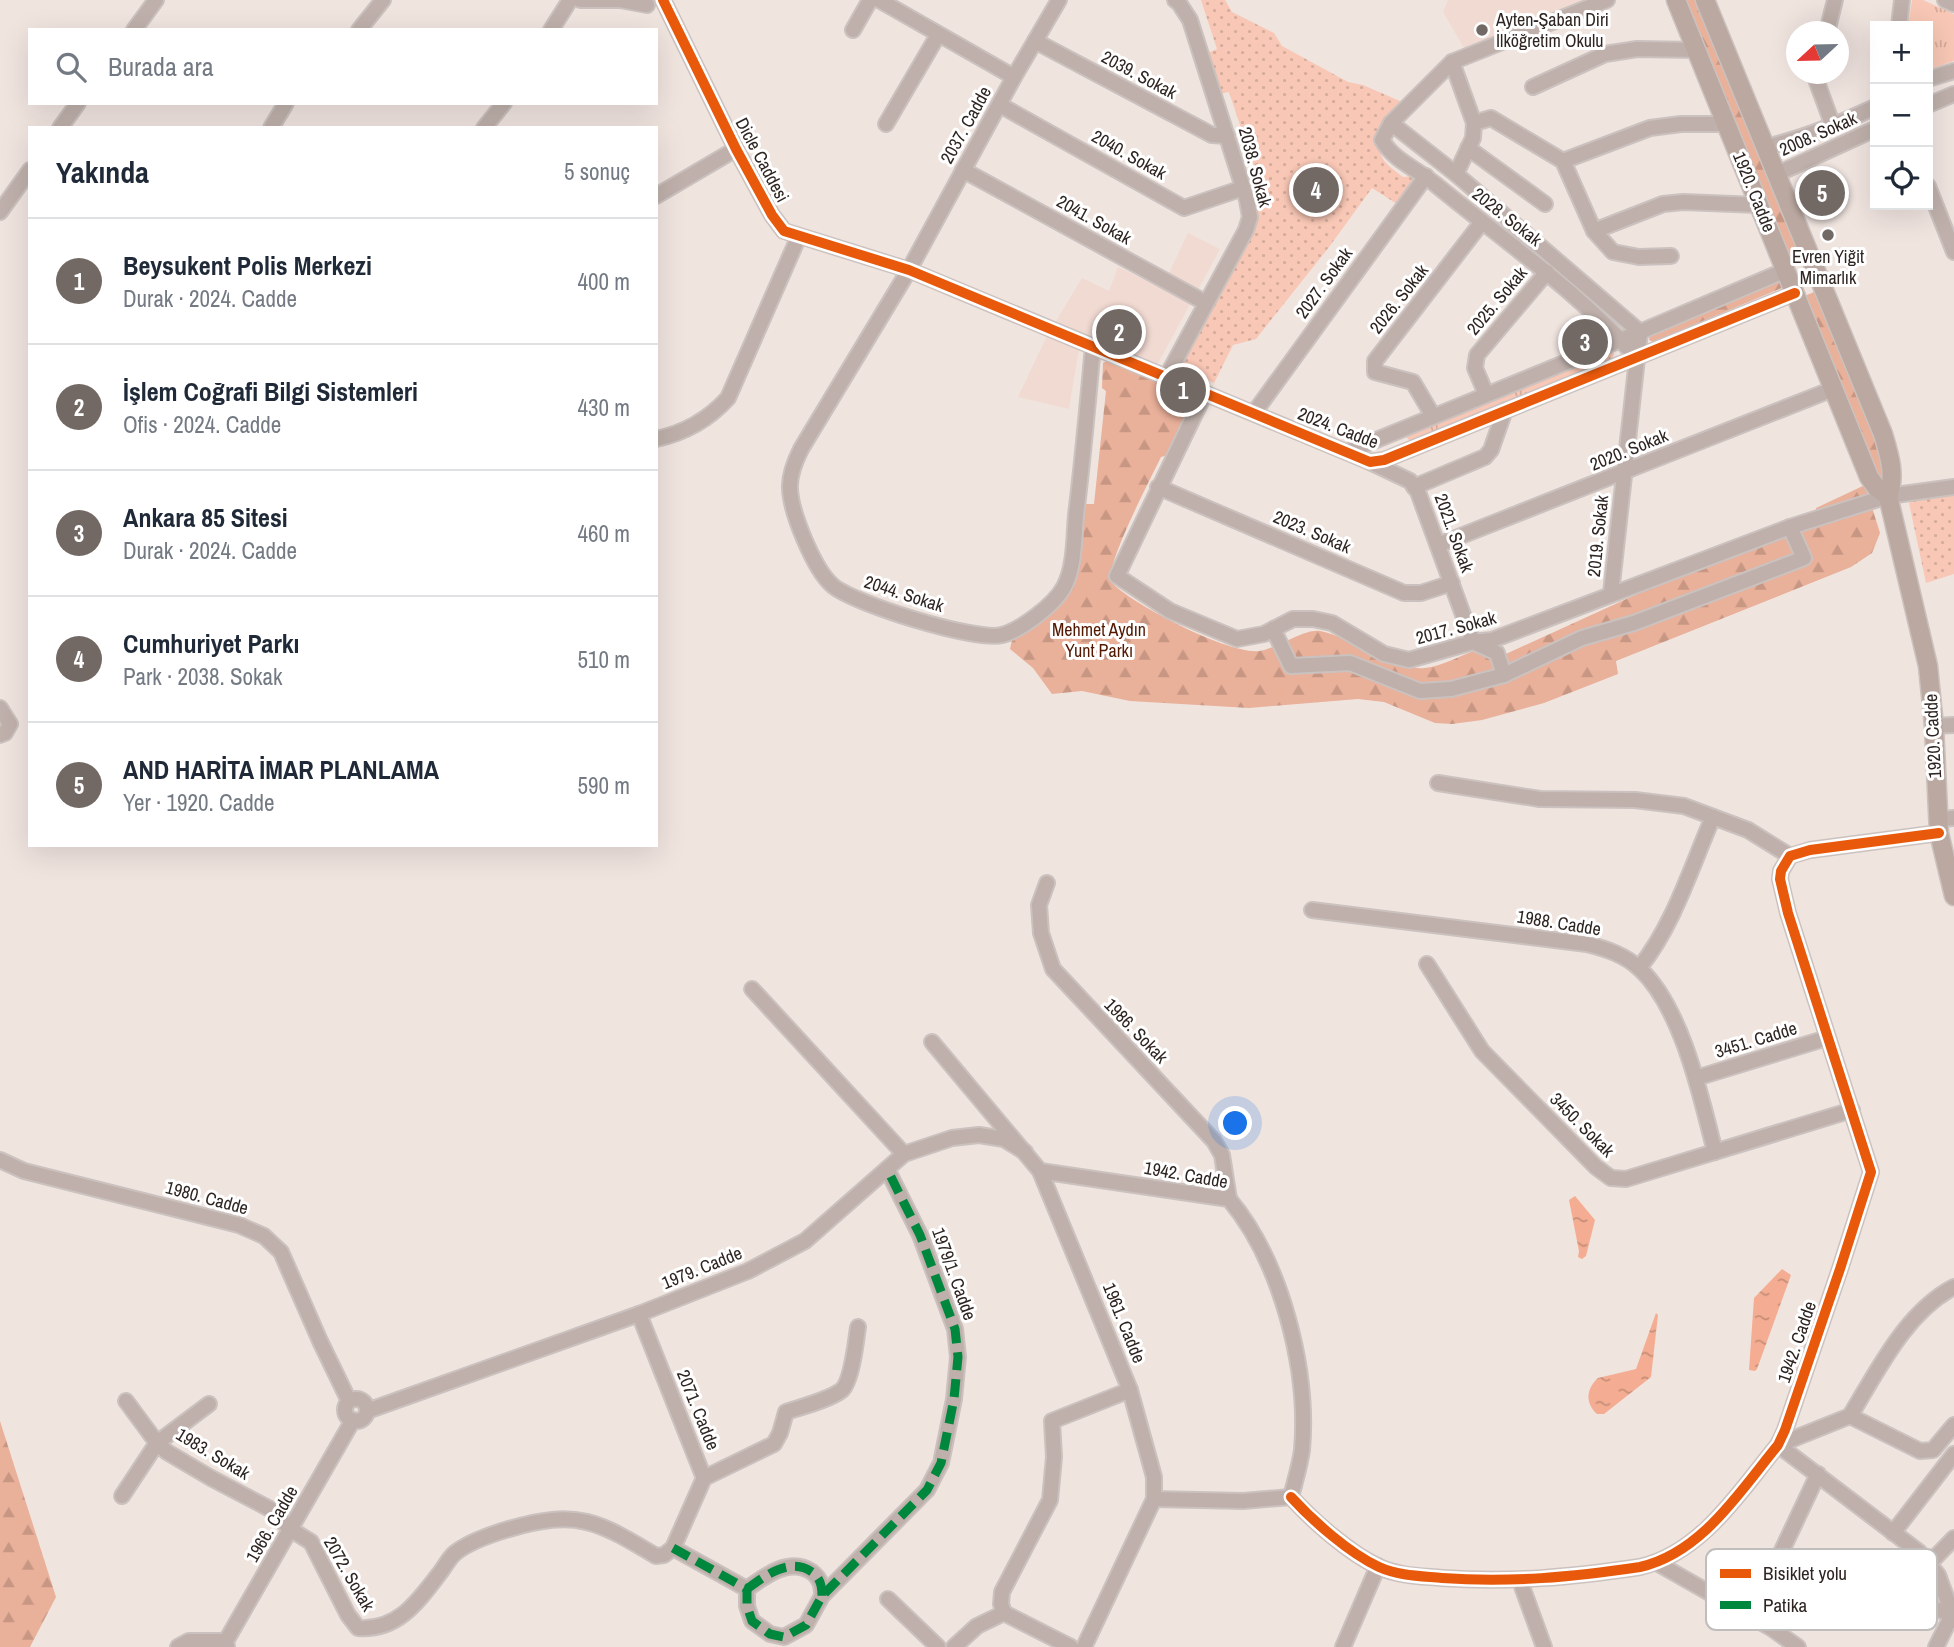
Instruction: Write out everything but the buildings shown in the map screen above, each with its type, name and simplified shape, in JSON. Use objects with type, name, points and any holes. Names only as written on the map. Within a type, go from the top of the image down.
[{"type":"main road","name":"1920. Cadde","points":[[1676,0],[1869,477],[1876,487],[1888,496]]},
{"type":"main road","name":"1920. Cadde","points":[[1705,0],[1883,434],[1892,474],[1888,496],[1924,645],[1943,823],[1954,896]]},
{"type":"main road","points":[[1786,270],[1810,259]]},
{"type":"main road","points":[[1795,293],[1820,283]]},
{"type":"street","points":[[135,28],[156,0]]},
{"type":"street","points":[[361,28],[383,0]]},
{"type":"street","points":[[552,28],[570,0]]},
{"type":"street","name":"Dicle Caddesi","points":[[580,0],[653,2],[674,22],[736,149],[784,231],[909,270]]},
{"type":"street","points":[[853,30],[870,0]]},
{"type":"street","points":[[879,0],[1014,77]]},
{"type":"street","name":"2037. Cadde","points":[[909,270],[1059,0]]},
{"type":"street","name":"2038. Sokak","points":[[1167,376],[1250,217],[1190,20],[1175,0]]},
{"type":"street","points":[[1391,122],[1452,62],[1607,0]]},
{"type":"street","points":[[1830,21],[1835,0]]},
{"type":"street","points":[[1900,21],[1902,0]]},
{"type":"street","points":[[1945,0],[1954,4]]},
{"type":"street","points":[[886,124],[938,35]]},
{"type":"street","name":"2039. Sokak","points":[[1035,41],[1212,135],[1227,136]]},
{"type":"street","points":[[1533,87],[1605,54],[1637,49],[1696,50]]},
{"type":"street","points":[[1452,62],[1474,123],[1491,118],[1563,161],[1594,231],[1613,251],[1639,257],[1671,256]]},
{"type":"street","points":[[1933,77],[1954,71]]},
{"type":"street","points":[[1818,84],[1833,126]]},
{"type":"street","points":[[1933,103],[1954,94]]},
{"type":"street","points":[[61,126],[77,105]]},
{"type":"street","points":[[272,126],[285,105]]},
{"type":"street","points":[[486,126],[502,105]]},
{"type":"street","name":"2040. Sokak","points":[[1000,105],[1184,208],[1243,188]]},
{"type":"street","points":[[1766,147],[1833,126],[1870,109]]},
{"type":"street","name":"2028. Sokak","points":[[1637,358],[1622,340],[1547,272],[1426,176],[1388,150],[1382,140],[1391,122],[1456,174],[1640,332]]},
{"type":"street","name":"2028. Sokak","points":[[1456,174],[1473,138],[1474,123]]},
{"type":"street","points":[[1563,161],[1650,128],[1681,124],[1726,124]]},
{"type":"street","name":"2008. Sokak","points":[[1777,174],[1870,131]]},
{"type":"street","points":[[1468,148],[1545,204]]},
{"type":"street","points":[[658,195],[736,149]]},
{"type":"street","name":"2041. Sokak","points":[[963,170],[1206,303]]},
{"type":"street","points":[[0,212],[28,173]]},
{"type":"street","name":"2027. Sokak","points":[[1254,413],[1426,176]]},
{"type":"street","points":[[1933,199],[1954,252]]},
{"type":"street","points":[[1594,231],[1663,204],[1683,202],[1759,205]]},
{"type":"street","name":"2026. Sokak","points":[[1433,416],[1413,382],[1375,372],[1375,361],[1482,222]]},
{"type":"street","points":[[658,438],[678,433],[704,420],[728,398],[799,236]]},
{"type":"street","name":"2044. Sokak","points":[[909,270],[792,467],[789,489],[813,561],[831,584],[850,598],[958,632],[1000,636],[1026,623],[1061,592],[1066,584],[1073,547],[1093,346]]},
{"type":"street","name":"2024. Cadde","points":[[909,270],[1370,462],[1379,462],[1795,293]]},
{"type":"street","name":"2024. Cadde","points":[[1347,452],[1786,270]]},
{"type":"street","name":"2025. Sokak","points":[[1486,394],[1475,369],[1477,355],[1547,272]]},
{"type":"street","name":"2019. Sokak","points":[[1611,593],[1640,332]]},
{"type":"street","name":"2020. Sokak","points":[[1438,545],[1833,389]]},
{"type":"street","name":"2017. Sokak","points":[[1205,393],[1116,576],[1170,611],[1237,639],[1264,634],[1293,619],[1313,619],[1332,623],[1384,654],[1409,660],[1473,642],[1492,640],[1790,527],[1888,496],[1954,487]]},
{"type":"street","points":[[1414,487],[1485,457],[1491,450],[1505,410]]},
{"type":"street","points":[[1393,474],[1403,452],[1395,432]]},
{"type":"street","name":"2021. Sokak","points":[[1370,462],[1410,481],[1423,502],[1473,642]]},
{"type":"street","name":"2023. Sokak","points":[[1158,487],[1404,593],[1420,593],[1452,583]]},
{"type":"street","points":[[1273,629],[1291,666],[1350,663],[1420,691],[1451,690],[1504,675],[1582,638],[1634,623],[1804,558],[1790,527]]},
{"type":"street","points":[[1473,642],[1497,653],[1504,675]]},
{"type":"street","points":[[0,708],[10,724],[5,733],[0,735]]},
{"type":"street","points":[[1934,726],[1954,725]]},
{"type":"street","points":[[1438,783],[1540,799],[1635,800],[1684,806],[1748,830],[1790,856],[1943,823]]},
{"type":"street","points":[[1639,968],[1673,911],[1713,817]]},
{"type":"street","name":"1942. Cadde","points":[[1040,1171],[1229,1199],[1248,1221],[1284,1302],[1296,1350],[1302,1410],[1302,1451],[1291,1496],[1340,1541],[1378,1566],[1419,1576],[1520,1581],[1657,1563],[1680,1550],[1705,1530],[1778,1445],[1791,1418],[1871,1172],[1826,1038],[1781,889],[1781,871],[1790,856]]},
{"type":"street","name":"1986. Sokak","points":[[1047,883],[1039,905],[1041,933],[1053,970],[1210,1135],[1222,1155],[1229,1199]]},
{"type":"street","name":"1988. Cadde","points":[[1312,910],[1587,944],[1614,952],[1639,968],[1667,1006],[1696,1078],[1715,1152]]},
{"type":"street","name":"3450. Sokak","points":[[1427,964],[1482,1051],[1611,1178],[1626,1179],[1852,1110]]},
{"type":"street","points":[[752,989],[904,1154]]},
{"type":"street","name":"3451. Cadde","points":[[1696,1078],[1826,1038]]},
{"type":"street","name":"1961. Cadde","points":[[932,1042],[1040,1171],[1130,1390],[1154,1477],[1154,1499]]},
{"type":"street","name":"1979. Cadde","points":[[367,1410],[639,1314],[748,1271],[805,1241],[904,1154],[952,1138],[979,1135],[1004,1139],[1024,1152]]},
{"type":"street","name":"1980. Cadde","points":[[0,1160],[24,1171],[239,1225],[264,1236],[281,1252],[349,1401]]},
{"type":"street","name":"1979/1. Cadde","points":[[822,1596],[835,1586],[927,1490],[941,1463],[954,1399],[958,1357],[956,1329],[920,1235],[887,1169]]},
{"type":"street","points":[[1778,1445],[1850,1416],[1880,1365],[1909,1326],[1935,1297],[1954,1287]]},
{"type":"street","name":"2071. Cadde","points":[[639,1314],[704,1478],[668,1551]]},
{"type":"street","points":[[704,1478],[774,1444],[786,1412],[807,1406],[842,1389],[848,1379],[858,1327]]},
{"type":"street","points":[[1071,1647],[1004,1613],[1000,1604],[1002,1592],[1050,1500],[1054,1457],[1052,1421],[1130,1390]]},
{"type":"street","points":[[359,1399],[367,1410],[361,1420],[353,1420],[347,1416],[345,1410],[349,1401],[359,1399]]},
{"type":"street","name":"1983. Sokak","points":[[126,1401],[157,1443],[167,1452],[270,1509],[290,1529]]},
{"type":"street","points":[[122,1496],[157,1443],[209,1404]]},
{"type":"street","points":[[1850,1416],[1920,1451],[1933,1450],[1954,1425]]},
{"type":"street","name":"1966. Cadde","points":[[227,1644],[353,1420]]},
{"type":"street","points":[[1778,1445],[1915,1549]]},
{"type":"street","points":[[1893,1533],[1954,1454]]},
{"type":"street","points":[[1783,1549],[1818,1474]]},
{"type":"street","points":[[1084,1647],[1154,1499],[1243,1501],[1291,1496]]},
{"type":"street","name":"2072. Sokak","points":[[290,1529],[311,1542],[348,1615],[358,1628],[370,1629],[392,1623],[408,1612],[454,1554],[498,1532],[538,1520],[573,1518],[606,1528],[656,1556],[668,1551]]},
{"type":"street","points":[[1937,1556],[1954,1538]]},
{"type":"street","points":[[668,1551],[747,1589]]},
{"type":"street","points":[[1657,1563],[1706,1591]]},
{"type":"street","points":[[800,1565],[815,1574],[822,1584],[822,1596],[806,1625],[784,1637],[770,1634],[752,1621],[747,1606],[747,1589],[763,1577],[784,1567],[800,1565]]},
{"type":"street","points":[[1343,1647],[1378,1566]]},
{"type":"street","points":[[1936,1647],[1949,1621],[1948,1602],[1937,1574]]},
{"type":"street","points":[[1520,1581],[1544,1647]]},
{"type":"street","points":[[888,1599],[938,1647]]},
{"type":"street","points":[[1937,1609],[1949,1612]]},
{"type":"street","points":[[954,1647],[977,1626],[1004,1613]]},
{"type":"street","points":[[1774,1630],[1798,1647]]},
{"type":"street","points":[[178,1647],[189,1642],[227,1644]]},
{"type":"shaded area","name":"Ayten-Şaban Diri İlköğretim Okulu","points":[[1448,0],[1586,0],[1464,48],[1443,12]]},
{"type":"shaded area","points":[[1188,233],[1220,249],[1157,365],[1081,337],[1069,409],[1018,397],[1046,338],[1082,278],[1109,291],[1118,267],[1162,288]]},
{"type":"green space","points":[[1201,0],[1225,0],[1232,12],[1274,33],[1282,46],[1348,82],[1363,85],[1402,102],[1379,142],[1380,154],[1403,177],[1414,176],[1425,184],[1426,189],[1408,211],[1372,188],[1256,339],[1233,345],[1214,383],[1180,368],[1254,228],[1256,221],[1250,197],[1262,191],[1229,92],[1218,94],[1205,54],[1217,49]]},
{"type":"green space","points":[[1685,0],[1698,0],[1802,258],[1791,261]]},
{"type":"green space","points":[[1912,0],[1923,0],[1954,14],[1954,61],[1933,68],[1933,21],[1909,21]]},
{"type":"green space","points":[[1780,279],[1784,287],[1653,342],[1649,340],[1650,336]]},
{"type":"green space","points":[[1814,292],[1818,294],[1875,428],[1888,480],[1882,483],[1807,301],[1807,295]]},
{"type":"green space","points":[[1610,351],[1614,353],[1612,360],[1411,443],[1405,435]]},
{"type":"green space","name":"Mehmet Aydın Yunt Parkı","points":[[1111,358],[1192,398],[1168,455],[1161,457],[1130,521],[1115,558],[1111,582],[1159,615],[1205,637],[1245,650],[1259,651],[1307,633],[1320,631],[1411,668],[1438,665],[1476,650],[1497,658],[1670,579],[1816,527],[1816,508],[1865,485],[1880,533],[1872,553],[1851,567],[1616,661],[1618,674],[1544,703],[1482,720],[1435,723],[1384,702],[1358,699],[1249,708],[1130,701],[1082,691],[1052,694],[1033,668],[1010,649],[1012,640],[1041,619],[1075,574],[1085,504],[1094,504],[1106,391],[1102,388],[1103,363]]},
{"type":"green space","points":[[1954,493],[1954,574],[1926,583],[1909,503],[1914,499]]},
{"type":"green space","points":[[0,1421],[56,1597],[30,1647],[0,1647]]},
{"type":"water","points":[[1575,1196],[1595,1220],[1586,1256],[1582,1259],[1578,1257],[1569,1200]]},
{"type":"water","points":[[1782,1269],[1791,1275],[1757,1369],[1749,1370],[1754,1298]]},
{"type":"water","points":[[1656,1313],[1658,1315],[1651,1377],[1604,1414],[1597,1414],[1589,1401],[1591,1387],[1598,1378],[1636,1369]]},
{"type":"marked path","points":[[673,1548],[747,1589],[747,1606],[752,1621],[770,1634],[784,1637],[806,1625],[822,1596],[927,1490],[941,1463],[954,1399],[958,1357],[955,1329],[920,1235],[887,1169]]},
{"type":"marked path","points":[[747,1589],[778,1570],[795,1566],[815,1575],[820,1583],[822,1596]]},
{"type":"cycle path","points":[[663,0],[736,149],[772,215],[784,231],[909,270],[1370,462],[1384,460],[1795,293]]},
{"type":"cycle path","points":[[1291,1497],[1332,1536],[1379,1567],[1410,1575],[1467,1579],[1541,1578],[1640,1567],[1662,1560],[1682,1548],[1718,1518],[1778,1445],[1785,1430],[1871,1172],[1788,913],[1780,879],[1781,871],[1790,856],[1810,850],[1939,833]]},
{"type":"place","name":"Ayten-Şaban Diri İlköğretim Okulu","points":[[1482,30]]},
{"type":"place","name":"Cumhuriyet Parkı","points":[[1316,190]]},
{"type":"place","name":"AND HARİTA İMAR PLANLAMA","points":[[1822,193]]},
{"type":"place","name":"Evren Yiğit Mimarlık","points":[[1828,235]]},
{"type":"place","name":"İşlem Coğrafi Bilgi Sistemleri","points":[[1119,332]]},
{"type":"place","name":"Ankara 85 Sitesi","points":[[1585,342]]},
{"type":"place","name":"Beysukent Polis Merkezi","points":[[1183,390]]}]
